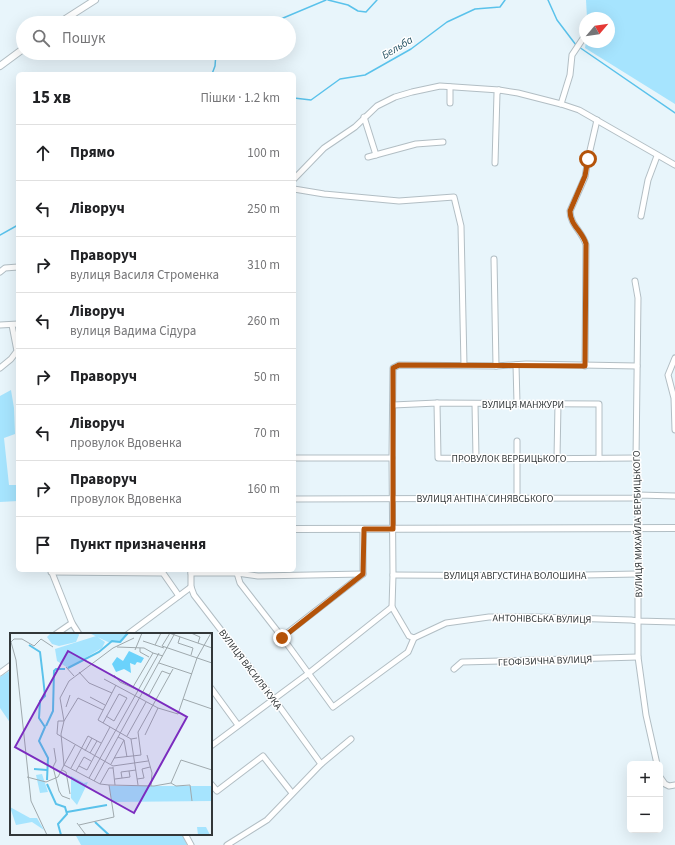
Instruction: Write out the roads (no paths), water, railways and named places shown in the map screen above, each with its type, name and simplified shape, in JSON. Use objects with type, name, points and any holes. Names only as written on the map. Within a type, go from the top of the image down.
[{"type":"street","points":[[71,16],[95,0]]},
{"type":"street","points":[[561,104],[569,80],[572,55],[579,45]]},
{"type":"street","points":[[0,66],[16,54]]},
{"type":"street","points":[[296,177],[324,148],[355,128],[364,117],[377,106],[395,97],[440,86],[499,90],[518,93],[579,110],[675,165]]},
{"type":"street","points":[[450,87],[450,104]]},
{"type":"street","points":[[495,162],[495,125],[499,90]]},
{"type":"street","points":[[364,117],[376,155]]},
{"type":"street","points":[[585,366],[586,244],[570,216],[570,211],[585,176],[597,120]]},
{"type":"street","points":[[368,157],[416,144],[443,142]]},
{"type":"street","points":[[641,216],[648,180],[658,156]]},
{"type":"street","points":[[296,189],[324,194],[399,201],[454,197],[461,226],[464,365]]},
{"type":"street","points":[[494,259],[496,366]]},
{"type":"street","points":[[0,272],[5,268],[16,267]]},
{"type":"street","name":"ВУЛИЦЯ МИХАЙЛА ВЕРБИЦЬКОГО","points":[[635,282],[638,298],[636,458],[638,495],[638,657],[646,715],[656,761]]},
{"type":"street","points":[[0,326],[16,324]]},
{"type":"street","points":[[12,325],[16,346]]},
{"type":"street","points":[[0,368],[11,359],[16,352]]},
{"type":"street","points":[[675,358],[668,375],[674,398],[675,430]]},
{"type":"street","points":[[237,573],[240,583],[333,707],[408,652],[414,638],[409,636],[392,607],[394,498],[392,458],[393,368],[399,365],[637,366]]},
{"type":"street","points":[[516,365],[517,403]]},
{"type":"street","name":"ВУЛИЦЯ МАНЖУРИ","points":[[393,405],[437,403],[599,404],[599,458]]},
{"type":"street","name":"ПРОВУЛОК ВЕРБИЦЬКОГО","points":[[437,403],[438,458],[636,458]]},
{"type":"street","points":[[475,404],[476,458]]},
{"type":"street","points":[[557,458],[558,404]]},
{"type":"street","points":[[517,441],[517,498]]},
{"type":"street","points":[[296,458],[392,458]]},
{"type":"street","name":"ВУЛИЦЯ АНТІНА СИНЯВСЬКОГО","points":[[296,499],[634,498],[638,495],[675,496]]},
{"type":"street","points":[[296,529],[675,528]]},
{"type":"street","points":[[363,574],[364,529]]},
{"type":"street","points":[[51,572],[72,623],[78,633]]},
{"type":"street","points":[[107,572],[163,573],[179,596]]},
{"type":"street","points":[[129,633],[191,587],[191,572],[237,573],[258,576],[363,574]]},
{"type":"street","points":[[282,638],[363,574]]},
{"type":"street","name":"ВУЛИЦЯ АВГУСТИНА ВОЛОШИНА","points":[[393,575],[532,576],[638,574]]},
{"type":"street","name":"ВУЛИЦЯ ВАСИЛЯ КУКА","points":[[191,587],[194,595],[274,699],[321,764]]},
{"type":"street","points":[[212,745],[309,673],[392,607]]},
{"type":"street","name":"АНТОНІВСЬКА ВУЛИЦЯ","points":[[414,638],[446,623],[489,617],[538,617],[675,622]]},
{"type":"street","points":[[57,633],[72,623]]},
{"type":"street","name":"ГЕОФІЗИЧНА ВУЛИЦЯ","points":[[454,669],[462,662],[638,657]]},
{"type":"street","points":[[0,673],[10,666]]},
{"type":"street","points":[[212,691],[238,725]]},
{"type":"street","points":[[227,845],[267,820],[321,764],[351,739]]},
{"type":"street","points":[[212,785],[217,791],[262,756],[292,793]]},
{"type":"street","points":[[663,782],[669,786],[675,785]]},
{"type":"street","points":[[186,835],[191,845]]},
{"type":"waterway","points":[[288,16],[326,0]]},
{"type":"waterway","points":[[328,0],[348,5],[358,11],[366,12],[377,0]]},
{"type":"waterway","name":"Бельба","points":[[296,98],[311,100],[340,79],[365,75],[411,49],[447,22],[475,9],[500,7],[505,0]]},
{"type":"waterway","name":"Бельба","points":[[548,0],[557,20],[576,45]]},
{"type":"waterway","name":"Бельба","points":[[580,48],[675,113]]},
{"type":"waterway","points":[[213,72],[215,60]]},
{"type":"waterway","points":[[0,235],[16,226]]}]
